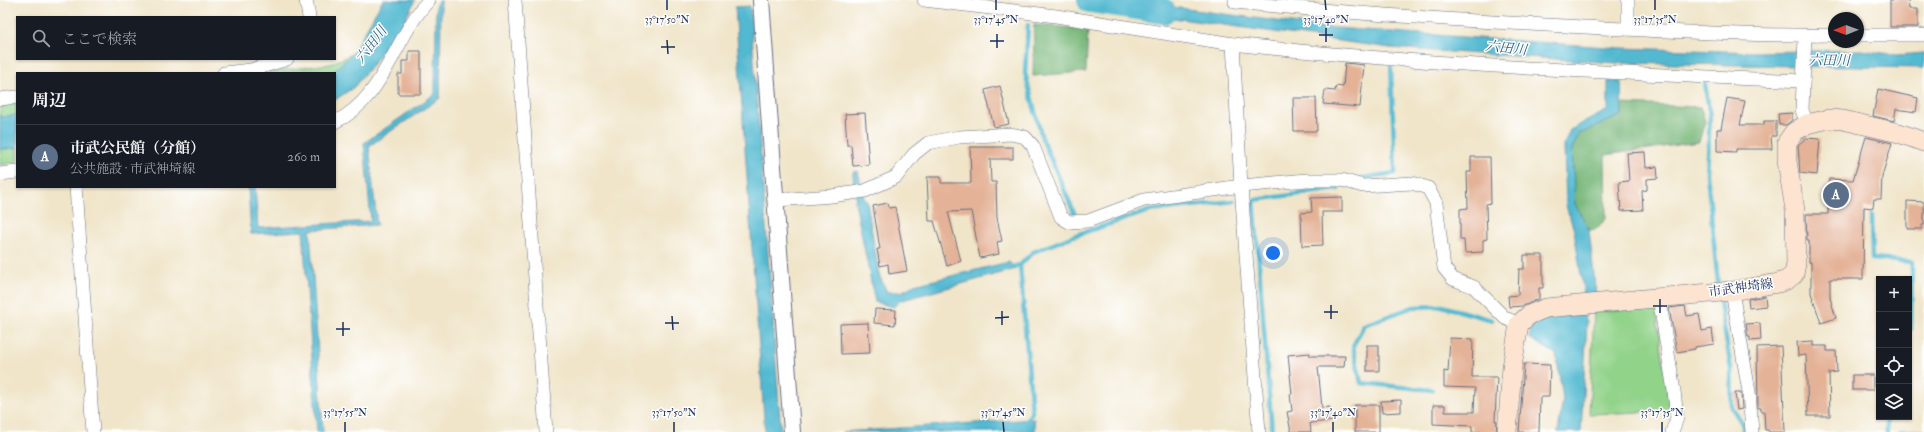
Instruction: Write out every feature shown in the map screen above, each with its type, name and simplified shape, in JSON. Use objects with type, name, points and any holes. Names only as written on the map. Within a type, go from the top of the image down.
[{"type":"main road","name":"市武神埼線","points":[[1519,324],[1529,315],[1546,308],[1732,291],[1787,280],[1794,274],[1796,264],[1794,210],[1787,142],[1794,132],[1808,124],[1830,119],[1844,120],[1899,133],[1924,142]]},
{"type":"main road","points":[[1507,432],[1512,368],[1519,324]]},
{"type":"street","points":[[306,0],[309,16]]},
{"type":"street","points":[[336,121],[361,103],[388,68],[419,11],[429,0]]},
{"type":"street","points":[[515,0],[546,432]]},
{"type":"street","points":[[761,0],[792,432]]},
{"type":"street","points":[[924,0],[1056,16],[1233,44],[1300,51],[1470,65],[1803,81]]},
{"type":"street","points":[[1235,0],[1235,2],[1428,19],[1628,29],[1805,36],[1828,35]]},
{"type":"street","points":[[1628,0],[1628,29]]},
{"type":"street","points":[[1864,35],[1924,35]]},
{"type":"street","points":[[1805,36],[1802,110],[1808,124]]},
{"type":"street","points":[[1233,44],[1241,186],[1259,432]]},
{"type":"street","points":[[233,72],[251,70],[284,60]]},
{"type":"street","points":[[0,99],[16,97]]},
{"type":"street","points":[[776,200],[859,192],[896,177],[914,154],[928,143],[959,137],[1011,134],[1025,137],[1033,146],[1061,217],[1069,222],[1088,221],[1144,200],[1241,186],[1307,180],[1342,180],[1364,186],[1412,183],[1428,188],[1436,203],[1444,268],[1453,279],[1474,287],[1505,318],[1519,324]]},
{"type":"street","points":[[0,174],[16,172]]},
{"type":"street","points":[[76,188],[93,432]]},
{"type":"street","points":[[1732,291],[1749,392],[1752,432]]},
{"type":"street","points":[[1659,297],[1677,418],[1672,432]]},
{"type":"green space","points":[[1034,25],[1088,29],[1086,72],[1033,76]]},
{"type":"green space","points":[[352,54],[333,72],[268,72],[330,64]]},
{"type":"green space","points":[[16,103],[16,115],[0,117],[0,105]]},
{"type":"green space","points":[[1621,104],[1700,107],[1705,121],[1699,142],[1605,155],[1606,219],[1595,230],[1589,230],[1575,204],[1572,149],[1579,134],[1622,115]]},
{"type":"green space","points":[[16,148],[16,162],[0,165],[0,149]]},
{"type":"green space","points":[[1656,307],[1670,411],[1589,414],[1594,312]]},
{"type":"water","points":[[383,0],[415,0],[399,32],[354,87],[336,99],[336,72],[333,72],[352,54]]},
{"type":"water","points":[[441,0],[440,98],[369,146],[377,225],[310,230],[323,432],[317,432],[303,231],[251,234],[248,188],[255,188],[258,228],[371,221],[364,143],[435,94],[436,4]]},
{"type":"water","points":[[1128,1],[1321,27],[1620,48],[1755,52],[1861,50],[1897,55],[1924,53],[1924,68],[1617,63],[1390,48],[1130,12]]},
{"type":"water","points":[[750,6],[781,432],[765,432],[735,7]]},
{"type":"water","points":[[1608,81],[1621,82],[1622,115],[1579,134],[1572,149],[1575,204],[1589,230],[1596,294],[1584,295],[1574,230],[1566,206],[1564,144],[1570,130],[1608,110]]},
{"type":"water","points":[[16,115],[16,148],[0,149],[0,117]]},
{"type":"water","points":[[858,171],[864,197],[867,202],[879,275],[887,292],[901,292],[914,285],[1009,262],[1016,269],[899,301],[894,307],[875,302],[855,202],[856,196],[853,172]]},
{"type":"water","points":[[1584,314],[1587,322],[1581,432],[1558,432],[1563,398],[1556,354],[1529,338],[1530,333],[1533,325],[1542,320],[1560,316]]},
{"type":"water","points":[[1034,419],[1035,432],[1023,432],[1022,430],[994,432],[842,432]]},
{"type":"building","points":[[1890,0],[1908,0],[1909,9],[1918,9],[1918,27],[1890,27]]},
{"type":"building","points":[[409,51],[421,51],[421,94],[398,94],[398,74],[402,74],[402,61],[409,61]]},
{"type":"building","points":[[1345,63],[1364,65],[1360,107],[1323,104],[1325,90],[1335,91],[1336,86],[1343,87]]},
{"type":"building","points":[[1000,86],[1009,124],[994,127],[985,90]]},
{"type":"building","points":[[1878,89],[1918,98],[1916,112],[1896,109],[1894,121],[1873,116]]},
{"type":"building","points":[[1293,98],[1316,98],[1317,131],[1294,131]]},
{"type":"building","points":[[1727,98],[1745,101],[1740,125],[1764,125],[1764,121],[1776,121],[1776,136],[1771,136],[1772,149],[1736,149],[1736,152],[1717,151],[1717,129],[1721,129]]},
{"type":"building","points":[[865,113],[869,165],[853,166],[851,145],[847,145],[845,114]]},
{"type":"building","points":[[1792,113],[1792,120],[1786,125],[1779,125],[1778,114]]},
{"type":"building","points":[[1866,137],[1892,143],[1882,176],[1881,199],[1874,199],[1873,208],[1864,207],[1863,279],[1830,279],[1830,298],[1836,318],[1821,323],[1811,293],[1811,262],[1809,262],[1809,240],[1807,240],[1806,214],[1828,214],[1829,179],[1853,180]]},
{"type":"building","points":[[1806,138],[1820,139],[1817,175],[1800,173],[1798,145]]},
{"type":"building","points":[[970,147],[1013,147],[1013,159],[990,159],[991,182],[996,182],[997,218],[1002,241],[997,242],[999,254],[980,258],[971,211],[948,212],[961,261],[947,266],[934,221],[929,221],[927,177],[941,177],[941,183],[971,183]]},
{"type":"building","points":[[1645,152],[1646,168],[1657,167],[1658,178],[1647,179],[1647,190],[1642,191],[1643,210],[1621,211],[1619,182],[1629,181],[1627,153]]},
{"type":"building","points":[[1471,157],[1490,157],[1491,203],[1486,204],[1487,239],[1483,240],[1483,252],[1465,253],[1464,240],[1460,240],[1460,209],[1468,208],[1467,172],[1471,172]]},
{"type":"building","points":[[1342,197],[1342,212],[1322,212],[1323,245],[1302,246],[1301,213],[1312,212],[1311,198]]},
{"type":"building","points":[[1907,201],[1924,202],[1924,225],[1922,225],[1922,229],[1907,229]]},
{"type":"building","points":[[888,203],[889,208],[895,207],[907,271],[889,274],[888,264],[880,266],[877,249],[880,249],[873,206]]},
{"type":"building","points":[[1524,255],[1543,255],[1543,288],[1539,288],[1539,299],[1523,306],[1509,307],[1508,296],[1518,295],[1519,269],[1524,269]]},
{"type":"building","points":[[1765,296],[1766,306],[1749,308],[1748,299]]},
{"type":"building","points":[[1685,306],[1687,316],[1699,314],[1702,331],[1712,329],[1714,344],[1677,352],[1669,308]]},
{"type":"building","points":[[875,309],[896,310],[895,325],[874,323]]},
{"type":"building","points":[[868,323],[870,353],[841,354],[840,324]]},
{"type":"building","points":[[1760,323],[1761,340],[1750,341],[1746,324]]},
{"type":"building","points":[[1450,338],[1473,339],[1472,377],[1497,377],[1496,432],[1472,432],[1472,426],[1433,424],[1433,405],[1445,405],[1445,412],[1474,412],[1475,388],[1444,387],[1444,371],[1448,372]]},
{"type":"building","points":[[1813,341],[1813,346],[1827,346],[1827,351],[1836,351],[1837,372],[1829,373],[1830,416],[1808,416],[1806,355],[1798,356],[1797,342]]},
{"type":"building","points":[[1367,345],[1379,345],[1379,371],[1367,371]]},
{"type":"building","points":[[1781,346],[1785,432],[1769,432],[1768,430],[1765,430],[1764,411],[1761,411],[1761,408],[1758,408],[1757,347]]},
{"type":"building","points":[[1310,353],[1310,356],[1345,356],[1344,367],[1318,367],[1322,408],[1330,407],[1332,421],[1310,423],[1311,432],[1291,432],[1287,412],[1292,411],[1290,394],[1292,394],[1288,355]]},
{"type":"building","points":[[1524,364],[1550,365],[1549,397],[1540,397],[1539,432],[1519,432]]},
{"type":"building","points":[[1852,375],[1873,375],[1873,390],[1852,390]]},
{"type":"building","points":[[1735,393],[1741,393],[1742,409],[1737,410]]},
{"type":"building","points":[[1401,400],[1401,412],[1382,413],[1381,401]]},
{"type":"building","points":[[1355,405],[1379,405],[1379,432],[1355,432]]},
{"type":"waterway","name":"六田川","points":[[1090,0],[1163,11]]},
{"type":"waterway","points":[[1028,25],[1025,73],[1042,138],[1075,215]]},
{"type":"waterway","points":[[1363,178],[1395,173],[1391,67]]},
{"type":"waterway","points":[[1705,84],[1710,116],[1707,174],[1718,284]]},
{"type":"waterway","points":[[1272,432],[1254,200],[1338,189]]},
{"type":"waterway","points":[[1008,268],[1020,265],[1033,252],[1076,235],[1149,211],[1234,201]]},
{"type":"waterway","points":[[1871,216],[1872,259],[1912,262],[1911,312]]},
{"type":"waterway","points":[[1020,265],[1032,412],[1024,424]]},
{"type":"waterway","points":[[1720,302],[1731,369],[1732,408],[1743,425],[1743,432]]},
{"type":"waterway","points":[[1432,390],[1361,383],[1353,346],[1364,325],[1413,307],[1442,306],[1492,320]]},
{"type":"waterway","points":[[1886,420],[1887,432]]},
{"type":"waterway","points":[[1901,432],[1924,431]]},
{"type":"place","name":"市武公民館（分館）","points":[[1836,195]]}]
